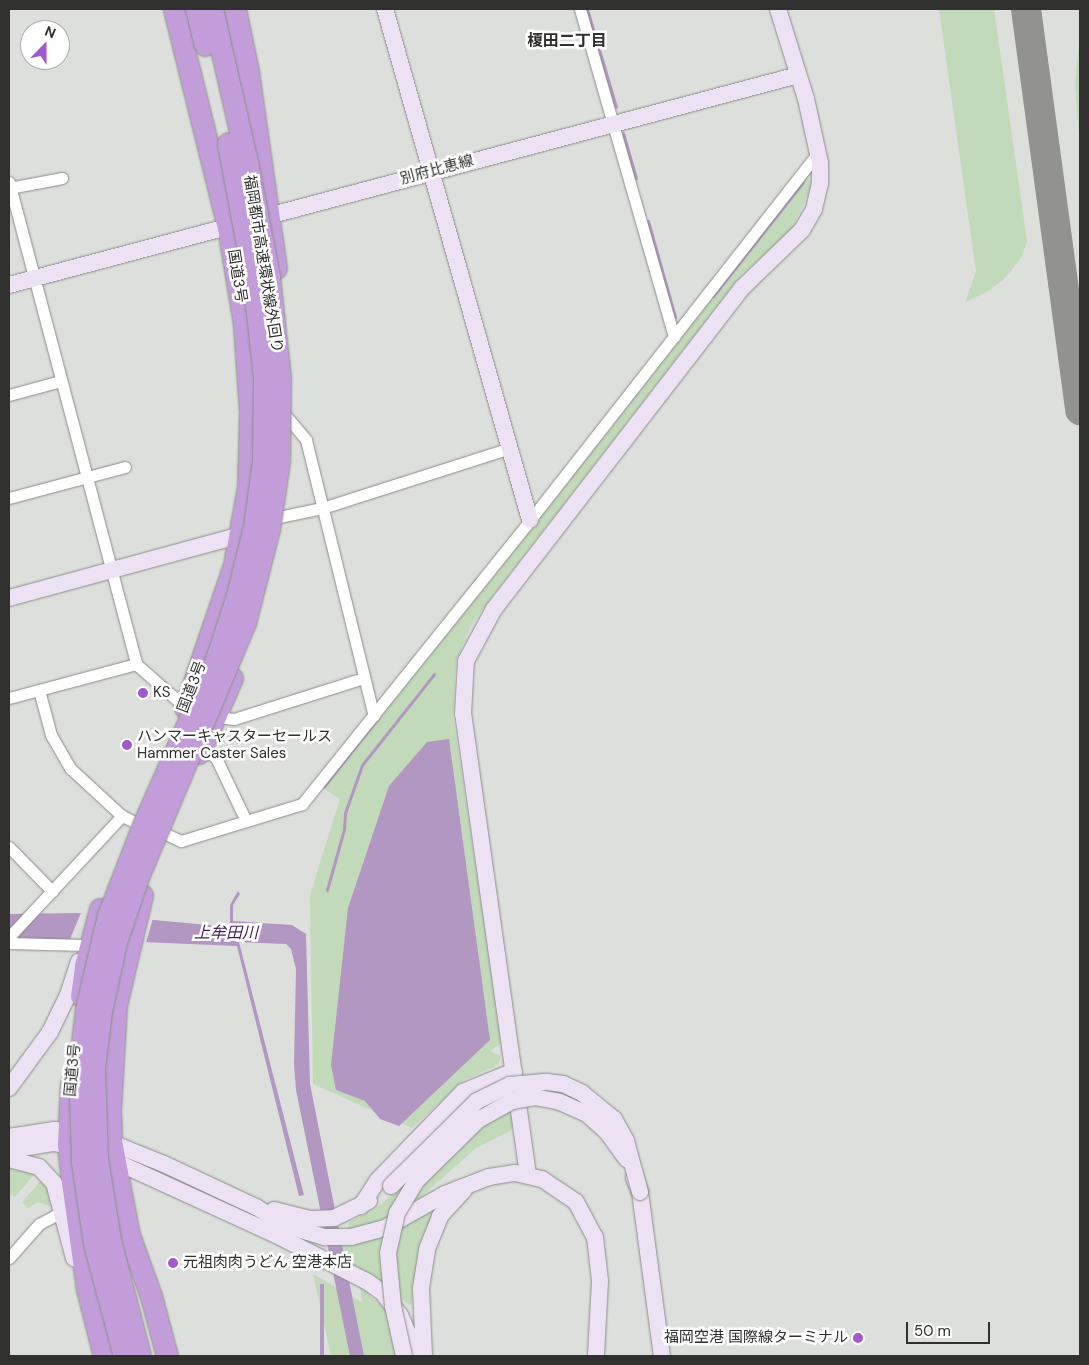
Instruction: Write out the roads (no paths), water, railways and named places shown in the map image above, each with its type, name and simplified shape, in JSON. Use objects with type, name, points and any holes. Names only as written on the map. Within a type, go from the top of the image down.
[{"type":"highway","name":"国道3号","points":[[104,1356],[87,1289],[69,1137],[71,1078],[86,943],[128,819],[185,707],[219,615],[241,535],[248,487],[250,413],[244,324],[228,227],[203,119],[174,9]]},
{"type":"highway","points":[[189,9],[197,50],[203,119]]},
{"type":"highway","points":[[124,1356],[117,1301],[94,1244],[82,1162],[78,1102],[86,1009],[111,907],[230,619],[250,544],[263,460],[264,377],[253,278],[232,162],[196,9]]},
{"type":"highway","name":"福岡都市高速環状線外回り","points":[[140,1356],[117,1301],[110,1240],[97,1159],[94,1076],[101,1011],[116,942],[138,877],[245,623],[269,529],[279,461],[280,378],[268,276],[247,162],[212,9]]},
{"type":"highway","points":[[167,1356],[152,1296],[129,1235],[114,1151],[113,1032],[128,945],[136,914],[166,834],[203,747],[218,717],[251,628],[280,517],[287,417],[285,358],[270,214],[248,72],[235,9]]},
{"type":"highway","points":[[129,1235],[127,1251],[155,1356]]},
{"type":"highway","points":[[117,1301],[118,1356]]},
{"type":"highway","points":[[117,1301],[141,1333],[146,1356]]},
{"type":"street","points":[[384,9],[530,520]]},
{"type":"street","points":[[580,9],[674,337]]},
{"type":"street","points":[[528,1175],[463,714],[462,696],[466,661],[494,609],[726,309],[755,273],[802,230],[814,209],[820,184],[819,156],[798,75],[778,9]]},
{"type":"street","name":"別府比恵線","points":[[9,284],[798,75]]},
{"type":"street","points":[[166,834],[181,841],[302,804],[819,156]]},
{"type":"street","points":[[62,178],[9,186],[35,278],[136,664],[185,707]]},
{"type":"street","points":[[9,395],[61,381]]},
{"type":"street","points":[[287,417],[306,440],[363,678],[374,716]]},
{"type":"street","points":[[280,517],[322,508],[510,448]]},
{"type":"street","points":[[9,498],[125,467]]},
{"type":"street","points":[[9,598],[241,535]]},
{"type":"street","points":[[9,698],[136,664]]},
{"type":"street","points":[[218,717],[234,719],[363,678]]},
{"type":"street","points":[[10,938],[28,915],[52,890],[128,819],[71,769],[51,735],[39,690]]},
{"type":"street","points":[[203,747],[216,758],[246,821]]},
{"type":"street","points":[[9,847],[52,890]]},
{"type":"street","points":[[9,1088],[50,1032],[68,995],[86,943],[10,938]]},
{"type":"street","points":[[361,1206],[377,1182],[463,1092],[514,1071]]},
{"type":"street","points":[[9,1137],[69,1137],[114,1151],[256,1207],[309,1219],[334,1218],[361,1206],[391,1186],[477,1100],[510,1085],[547,1082],[563,1084],[582,1093],[614,1118],[626,1141],[640,1192],[662,1356]]},
{"type":"street","points":[[404,1356],[393,1306],[388,1253],[397,1214],[417,1180],[478,1120],[512,1101],[535,1097],[560,1102],[587,1114],[607,1132],[627,1160],[640,1192]]},
{"type":"street","points":[[9,1150],[69,1137]]},
{"type":"street","points":[[114,1151],[368,1282],[382,1292],[400,1315],[418,1356]]},
{"type":"street","points":[[9,1159],[24,1161],[43,1171],[54,1183],[63,1211],[76,1267],[87,1289]]},
{"type":"street","points":[[256,1207],[288,1226],[315,1235],[351,1237],[385,1228],[446,1194],[476,1181],[502,1174],[528,1175],[555,1185],[576,1202],[595,1237],[600,1273],[596,1356]]},
{"type":"street","points":[[424,1356],[421,1288],[427,1249],[450,1202],[476,1181]]},
{"type":"street","points":[[9,1258],[39,1224],[63,1211]]},
{"type":"water","points":[[449,739],[490,1040],[399,1126],[380,1119],[365,1101],[336,1090],[331,1065],[348,908],[389,786],[427,742]]},
{"type":"water","name":"上牟田川","points":[[238,891],[240,894],[233,905],[233,921],[292,925],[306,934],[310,1084],[364,1356],[350,1356],[296,1090],[294,1064],[296,969],[291,949],[286,944],[239,942],[304,1195],[299,1196],[237,946],[70,939],[9,940],[9,914],[78,913],[230,927],[230,905]]},
{"type":"water","points":[[320,1284],[324,1284],[324,1356],[320,1356]]},
{"type":"waterway","points":[[587,9],[616,107]]},
{"type":"waterway","points":[[623,133],[636,178]]},
{"type":"waterway","points":[[713,296],[803,182]]},
{"type":"waterway","points":[[648,221],[675,317]]},
{"type":"waterway","points":[[327,890],[344,829],[345,813],[362,765],[434,674]]},
{"type":"waterway","points":[[324,786],[378,718]]},
{"type":"place","name":"KS","points":[[143,693]]},
{"type":"place","name":"ハンマーキャスターセールス Hammer Caster Sales","points":[[127,745]]},
{"type":"place","name":"元祖肉肉うどん 空港本店","points":[[173,1263]]},
{"type":"place","name":"福岡空港 国際線ターミナル","points":[[858,1338]]},
{"type":"district","name":"榎田二丁目","points":[[567,41]]}]
